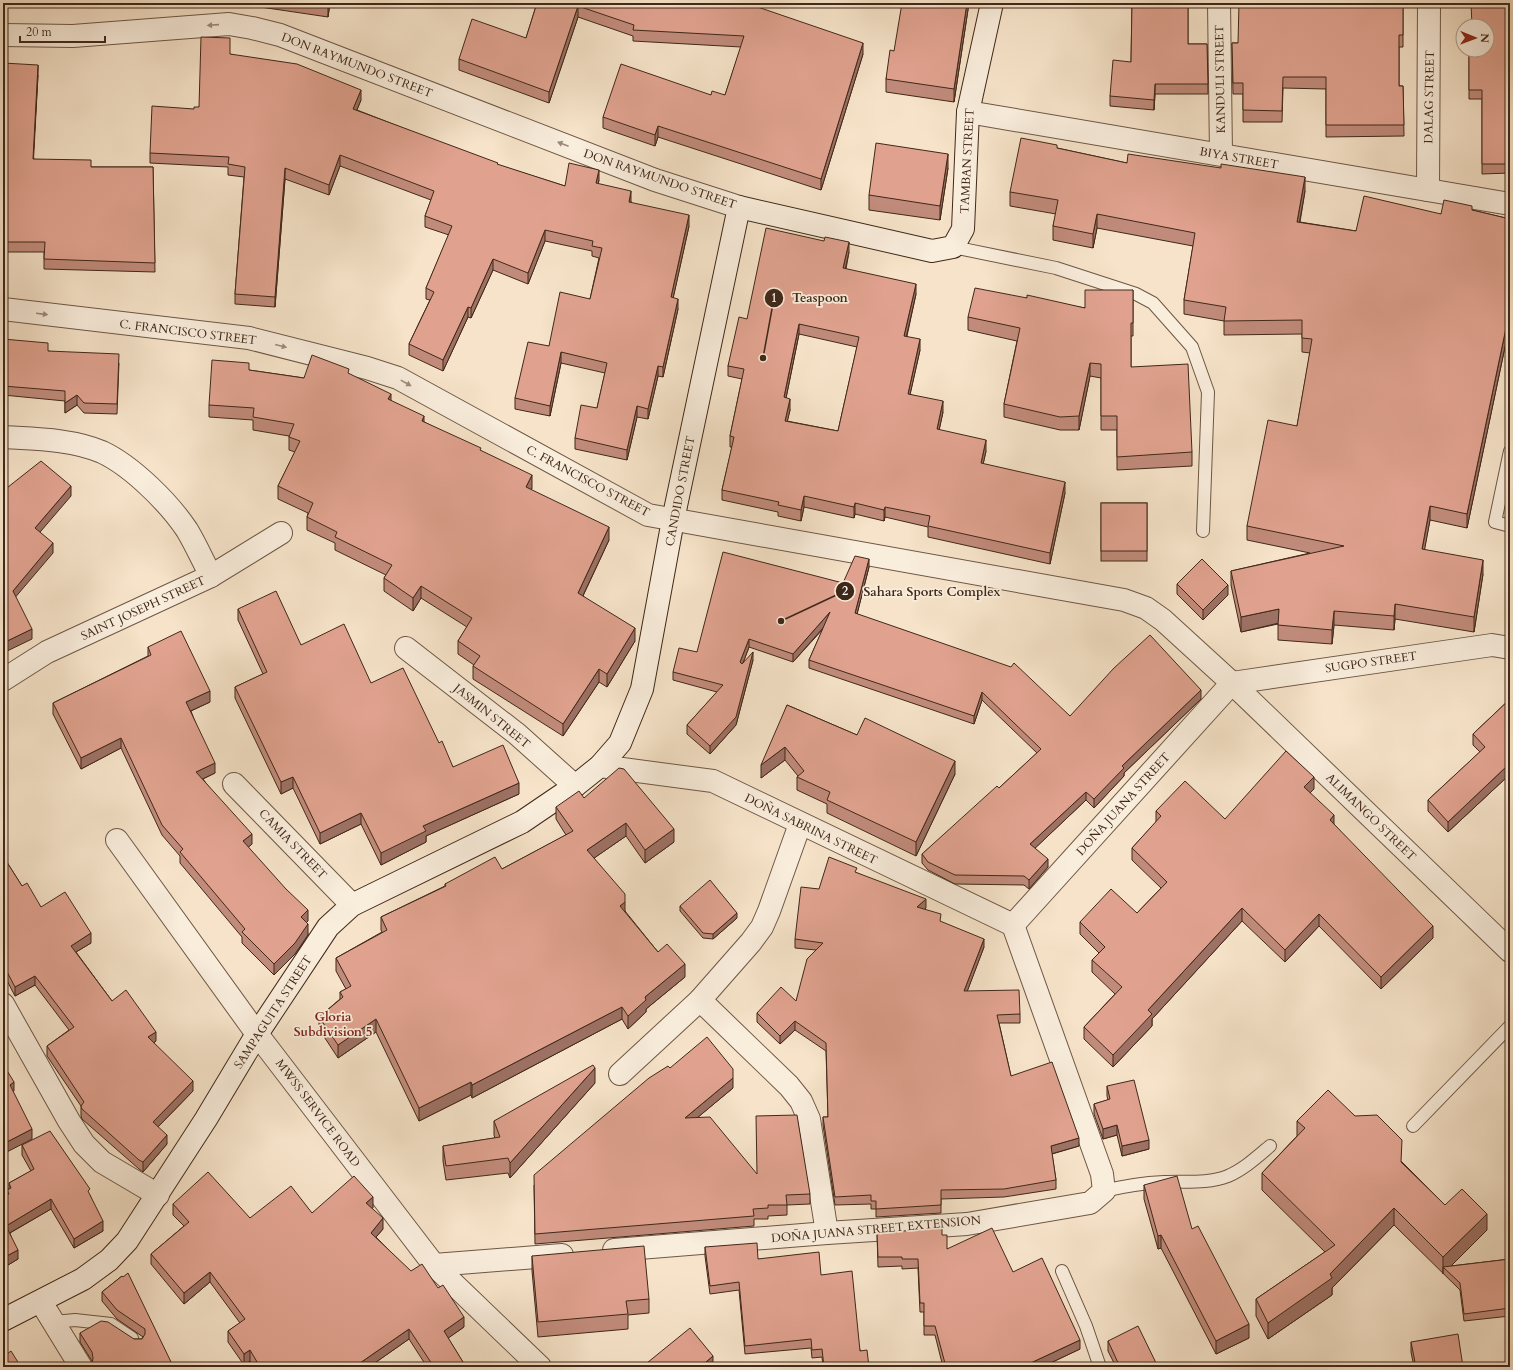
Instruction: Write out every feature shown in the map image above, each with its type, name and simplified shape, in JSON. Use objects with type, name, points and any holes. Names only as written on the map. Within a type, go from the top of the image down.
[{"type":"street","name":"TAMBAN STREET","points":[[953,247],[962,229],[968,112],[992,3]]},
{"type":"street","name":"KANDULI STREET","points":[[1219,3],[1221,154]]},
{"type":"street","name":"DALAG STREET","points":[[1428,190],[1429,3]]},
{"type":"street","name":"DON RAYMUNDO STREET","points":[[3,35],[73,36],[229,24],[252,28],[280,36],[655,180],[739,207],[932,251],[953,247]]},
{"type":"street","name":"BIYA STREET","points":[[968,112],[1510,204]]},
{"type":"street","name":"CANDIDO STREET","points":[[600,766],[620,743],[642,689],[673,520],[739,207]]},
{"type":"street","name":"C. FRANCISCO STREET","points":[[3,309],[249,338],[367,368],[398,378],[648,515],[1124,600],[1146,608],[1163,620],[1232,683]]},
{"type":"street","points":[[3,437],[45,439],[76,444],[102,452],[129,469],[164,501],[187,530],[211,576]]},
{"type":"street","name":"SAINT JOSEPH STREET","points":[[3,680],[47,652],[211,576],[281,533]]},
{"type":"street","name":"SUGPO STREET","points":[[1232,683],[1492,645],[1510,648]]},
{"type":"street","name":"JASMIN STREET","points":[[406,648],[517,734],[575,786]]},
{"type":"street","name":"DOÑA JUANA STREET","points":[[1013,925],[1232,683]]},
{"type":"street","name":"ALIMANGO STREET","points":[[1232,683],[1510,950]]},
{"type":"street","name":"SAMPAGUITA STREET","points":[[3,1320],[41,1302],[83,1279],[109,1260],[126,1241],[158,1195],[257,1034],[328,927],[352,905],[522,822],[575,786],[600,766]]},
{"type":"street","name":"DOÑA SABRINA STREET","points":[[600,766],[713,781],[1013,925]]},
{"type":"street","name":"CAMIA STREET","points":[[234,784],[352,905]]},
{"type":"street","points":[[620,1074],[700,1000],[751,942],[762,927],[800,824]]},
{"type":"street","name":"MWSS SERVICE ROAD","points":[[117,840],[257,1034],[434,1265],[540,1367]]},
{"type":"street","points":[[1013,925],[1102,1174],[1104,1191]]},
{"type":"street","points":[[700,1000],[789,1086],[801,1101],[809,1119],[827,1233]]},
{"type":"street","points":[[3,1004],[69,1121],[84,1144],[102,1162],[158,1195]]},
{"type":"street","name":"DOÑA JUANA STREET EXTENSION","points":[[434,1265],[827,1233],[967,1224],[1090,1203],[1104,1191]]},
{"type":"street","points":[[41,1302],[81,1367]]},
{"type":"lane","name":"DON RAYMUNDO STREET","points":[[953,247],[1056,268],[1136,294],[1153,303],[1192,347],[1208,392],[1203,531]]},
{"type":"lane","points":[[1510,451],[1495,522],[1510,526]]},
{"type":"lane","points":[[1413,1126],[1510,1026]]},
{"type":"lane","points":[[1104,1191],[1128,1185],[1164,1182],[1202,1182],[1228,1176],[1250,1163],[1270,1146]]},
{"type":"lane","points":[[1062,1271],[1086,1326],[1100,1367]]},
{"type":"lane","points":[[54,1322],[75,1320],[111,1324],[138,1342]]},
{"type":"building","points":[[309,3],[328,3],[328,6]]},
{"type":"building","points":[[537,3],[664,3],[676,7],[676,3],[746,3],[863,43],[821,179],[658,126],[655,135],[603,117],[621,64],[711,95],[712,91],[725,95],[744,36],[633,30],[634,25],[578,6],[549,92],[459,59],[472,19],[526,38]]},
{"type":"building","points":[[902,3],[967,3],[954,89],[886,79],[890,50],[894,51]]},
{"type":"building","points":[[1132,3],[1188,3],[1188,44],[1207,44],[1208,84],[1155,84],[1154,100],[1110,96],[1113,60],[1131,62]]},
{"type":"building","points":[[1239,3],[1403,3],[1403,35],[1399,35],[1399,86],[1403,86],[1404,125],[1326,125],[1326,77],[1283,77],[1282,111],[1243,110],[1243,83],[1233,83],[1232,43],[1238,43]]},
{"type":"building","points":[[1471,3],[1510,3],[1510,164],[1482,164],[1482,90],[1469,90],[1469,58],[1495,58],[1495,18],[1472,18]]},
{"type":"building","points":[[201,37],[230,38],[230,54],[297,64],[361,90],[353,109],[498,163],[497,164],[565,186],[569,163],[599,170],[596,183],[631,191],[629,202],[689,215],[671,297],[678,299],[663,367],[658,366],[648,409],[637,406],[627,450],[575,438],[581,405],[597,408],[607,363],[561,352],[550,406],[515,398],[528,342],[549,346],[560,292],[590,299],[602,248],[592,246],[593,241],[545,230],[528,273],[493,259],[471,308],[468,307],[443,360],[409,344],[434,292],[426,288],[452,226],[425,216],[434,191],[340,155],[329,185],[285,168],[275,297],[235,294],[245,167],[228,164],[229,157],[150,153],[152,106],[194,109],[194,107],[199,107]]},
{"type":"building","points":[[3,63],[38,65],[33,159],[91,160],[91,167],[153,167],[155,263],[44,259],[45,242],[3,242]]},
{"type":"building","points":[[1021,138],[1057,145],[1057,148],[1127,163],[1128,154],[1221,168],[1221,164],[1305,177],[1297,222],[1356,231],[1364,196],[1441,214],[1444,200],[1472,206],[1472,210],[1510,219],[1510,309],[1467,514],[1430,506],[1422,549],[1483,560],[1474,617],[1395,604],[1394,616],[1334,611],[1332,630],[1278,625],[1279,609],[1241,617],[1231,571],[1344,546],[1247,526],[1268,420],[1297,426],[1312,339],[1302,338],[1302,320],[1224,321],[1226,307],[1184,300],[1195,233],[1097,214],[1093,234],[1053,226],[1058,200],[1010,192]]},
{"type":"building","points":[[876,143],[948,154],[940,206],[869,195]]},
{"type":"building","points":[[766,228],[824,241],[825,237],[849,242],[843,268],[916,284],[904,336],[920,339],[908,394],[943,401],[937,429],[986,440],[981,463],[1065,482],[1050,553],[928,526],[930,516],[885,507],[884,510],[855,503],[854,507],[804,496],[801,510],[778,505],[779,502],[722,490],[734,437],[730,436],[744,369],[728,366],[739,317],[747,319]],"holes":[[[799,324],[859,337],[838,431],[785,421],[790,399],[784,397]]]},
{"type":"building","points":[[975,288],[1027,298],[1027,295],[1085,308],[1085,290],[1133,290],[1131,367],[1188,364],[1192,452],[1117,457],[1117,416],[1101,416],[1101,364],[1090,363],[1079,416],[1060,417],[1004,404],[1020,328],[968,317]]},
{"type":"building","points":[[3,339],[48,343],[48,351],[119,354],[117,404],[84,403],[77,395],[65,403],[65,391],[3,386]]},
{"type":"building","points":[[312,355],[349,369],[348,373],[391,394],[388,399],[424,416],[422,421],[481,448],[480,450],[532,475],[526,487],[609,527],[578,593],[635,628],[607,674],[599,669],[563,724],[473,666],[480,656],[458,641],[472,618],[421,586],[413,598],[384,578],[392,565],[335,537],[337,532],[307,517],[313,503],[278,486],[300,441],[289,437],[294,424],[253,417],[254,408],[209,405],[212,360],[249,363],[249,370],[304,378]]},
{"type":"building","points":[[41,461],[71,486],[35,528],[53,543],[13,591],[32,629],[3,643],[3,491]]},
{"type":"building","points":[[1101,503],[1147,503],[1147,551],[1101,551]]},
{"type":"building","points":[[723,552],[843,583],[855,556],[869,559],[855,613],[1011,667],[1014,663],[1070,716],[1114,668],[1150,635],[1201,690],[1122,766],[1124,768],[1094,799],[1086,792],[1030,844],[1048,859],[1029,880],[1024,876],[955,875],[928,862],[922,854],[997,786],[999,788],[1041,749],[982,692],[974,716],[809,660],[830,612],[793,654],[749,639],[740,662],[742,664],[753,652],[736,717],[710,746],[687,725],[723,685],[673,672],[679,648],[697,652]]},
{"type":"building","points":[[1202,559],[1228,585],[1203,610],[1177,584]]},
{"type":"building","points":[[276,591],[301,645],[344,624],[371,683],[403,668],[439,743],[442,741],[453,767],[503,745],[519,783],[423,826],[426,831],[381,853],[361,813],[320,833],[293,777],[281,782],[235,687],[267,672],[238,609]]},
{"type":"building","points":[[181,631],[210,691],[186,702],[215,763],[196,772],[252,834],[243,841],[286,889],[308,910],[301,917],[308,924],[295,943],[274,964],[242,932],[245,929],[180,852],[183,849],[162,825],[121,738],[81,758],[53,703],[151,655],[148,647]]},
{"type":"building","points":[[1510,699],[1510,770],[1507,766],[1448,822],[1428,800],[1485,747],[1473,734]]},
{"type":"building","points":[[787,705],[857,735],[865,718],[955,761],[916,842],[827,800],[830,792],[797,777],[804,771],[785,747],[761,765]]},
{"type":"building","points":[[1286,751],[1314,777],[1304,787],[1334,815],[1330,820],[1433,926],[1381,977],[1319,914],[1285,950],[1242,908],[1148,1010],[1152,1014],[1113,1055],[1084,1027],[1122,987],[1092,960],[1105,947],[1080,922],[1111,889],[1137,913],[1167,882],[1132,848],[1161,816],[1156,811],[1185,781],[1225,819]]},
{"type":"building","points":[[619,768],[624,769],[674,829],[645,850],[626,823],[587,850],[625,894],[625,902],[620,906],[658,952],[667,944],[685,964],[645,997],[646,1000],[628,1016],[622,1007],[472,1085],[471,1082],[419,1108],[376,1019],[338,1045],[319,1017],[343,997],[340,992],[351,986],[336,958],[387,930],[381,917],[446,886],[445,884],[495,857],[502,869],[573,831],[556,807],[579,791],[584,798]]},
{"type":"building","points":[[3,856],[22,886],[27,883],[41,907],[65,892],[91,933],[71,946],[112,1001],[126,990],[156,1032],[148,1037],[193,1081],[153,1122],[167,1135],[143,1162],[82,1109],[81,1106],[84,1102],[47,1046],[74,1027],[35,976],[15,987],[3,964]]},
{"type":"building","points":[[829,857],[857,868],[855,872],[926,899],[917,907],[941,914],[940,921],[984,939],[964,991],[1019,990],[1020,1014],[997,1015],[1011,1076],[1052,1062],[1079,1138],[1051,1146],[1056,1180],[1004,1189],[941,1190],[941,1205],[876,1209],[876,1201],[871,1201],[871,1195],[835,1197],[823,1117],[828,1117],[826,1043],[795,1021],[780,1036],[757,1013],[781,987],[796,1001],[807,959],[823,943],[795,939],[801,887],[819,889]]},
{"type":"building","points":[[710,880],[737,913],[713,934],[703,933],[680,906]]},
{"type":"building","points":[[707,1037],[733,1069],[733,1078],[685,1118],[710,1117],[757,1174],[756,1116],[797,1115],[810,1194],[786,1195],[787,1205],[768,1205],[768,1208],[753,1209],[754,1216],[535,1234],[534,1175],[649,1078],[668,1066],[670,1068]]},
{"type":"building","points":[[3,1064],[14,1082],[10,1085],[32,1129],[3,1144]]},
{"type":"building","points":[[593,1065],[595,1068],[510,1163],[508,1158],[446,1166],[443,1146],[500,1137],[494,1121]]},
{"type":"building","points":[[1134,1080],[1149,1140],[1122,1146],[1117,1125],[1103,1129],[1094,1104],[1110,1099],[1107,1086]]},
{"type":"building","points":[[1328,1090],[1355,1116],[1377,1115],[1402,1140],[1401,1162],[1445,1205],[1462,1189],[1487,1214],[1443,1257],[1394,1208],[1330,1274],[1332,1278],[1268,1323],[1256,1299],[1335,1245],[1262,1173],[1305,1128],[1297,1121]]},
{"type":"building","points":[[50,1131],[90,1189],[88,1191],[103,1221],[74,1239],[51,1199],[6,1226],[18,1250],[3,1258],[3,1197],[9,1194],[7,1190],[11,1188],[9,1183],[34,1169],[22,1145]]},
{"type":"building","points":[[208,1172],[250,1218],[291,1186],[312,1213],[354,1176],[373,1197],[366,1203],[383,1218],[371,1233],[411,1271],[422,1264],[438,1288],[443,1285],[464,1317],[444,1331],[466,1367],[434,1367],[409,1329],[360,1363],[363,1367],[260,1367],[250,1350],[244,1354],[228,1331],[245,1319],[210,1272],[184,1293],[151,1254],[189,1222],[173,1204]]},
{"type":"building","points":[[1177,1176],[1192,1229],[1198,1226],[1249,1324],[1216,1341],[1161,1235],[1158,1236],[1144,1185]]},
{"type":"building","points":[[942,1228],[942,1235],[947,1235],[947,1249],[992,1228],[1013,1272],[1042,1258],[1080,1340],[1022,1367],[946,1367],[935,1326],[924,1326],[924,1303],[920,1303],[918,1259],[878,1257],[877,1233]]},
{"type":"building","points":[[757,1243],[758,1259],[819,1252],[821,1275],[852,1271],[860,1351],[867,1350],[869,1367],[824,1367],[822,1349],[812,1350],[811,1339],[745,1346],[739,1282],[710,1286],[705,1247]]},
{"type":"building","points":[[644,1246],[649,1299],[626,1301],[628,1314],[538,1322],[532,1256]]},
{"type":"building","points":[[1510,1259],[1510,1308],[1464,1314],[1460,1283],[1443,1267]]},
{"type":"building","points":[[128,1273],[172,1364],[167,1367],[87,1367],[92,1364],[92,1352],[80,1333],[101,1321],[108,1322],[134,1339],[142,1339],[145,1334],[145,1329],[117,1310],[102,1292]]},
{"type":"building","points":[[1138,1326],[1158,1367],[1120,1367],[1108,1341]]},
{"type":"building","points":[[690,1328],[713,1356],[700,1367],[642,1367]]},
{"type":"building","points":[[1458,1334],[1463,1367],[1416,1367],[1411,1342]]},
{"type":"building","points":[[11,1351],[21,1367],[3,1367],[3,1357]]},
{"type":"place","name":"Teaspoon","points":[[763,358]]},
{"type":"place","name":"Sahara Sports Complex","points":[[781,621]]},
{"type":"district","name":"Gloria Subdivision 5","points":[[333,1024]]}]
